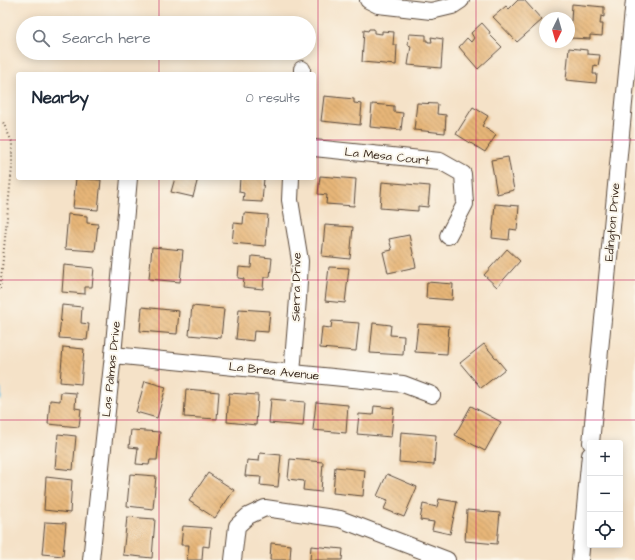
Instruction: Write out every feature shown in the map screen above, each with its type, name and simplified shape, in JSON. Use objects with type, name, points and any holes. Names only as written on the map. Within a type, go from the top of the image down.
[{"type":"street","points":[[368,0],[378,5],[431,11],[452,6],[461,0]]},
{"type":"street","name":"Edington Drive","points":[[591,440],[634,0]]},
{"type":"street","name":"La Mesa Court","points":[[316,148],[440,161],[463,174],[465,204],[448,236]]},
{"type":"street","name":"Las Palmas Drive","points":[[91,560],[113,355],[129,180]]},
{"type":"street","name":"Sierra Drive","points":[[291,180],[290,200],[300,261],[292,373]]},
{"type":"street","name":"La Brea Avenue","points":[[113,355],[404,384],[432,395]]},
{"type":"street","points":[[580,560],[588,476]]},
{"type":"street","points":[[233,560],[237,526],[248,516],[265,508],[340,519],[447,560]]},
{"type":"path","points":[[0,289],[12,154],[12,142],[2,120]]},
{"type":"building","points":[[518,0],[524,0],[539,17],[539,23],[517,42],[493,17],[506,6],[509,9]]},
{"type":"building","points":[[572,4],[604,7],[604,17],[601,16],[600,24],[603,24],[602,36],[590,35],[590,39],[575,38],[575,12],[572,12]]},
{"type":"building","points":[[482,23],[490,32],[489,34],[502,47],[478,69],[459,47],[467,38],[471,42],[474,38],[471,33]]},
{"type":"building","points":[[369,29],[374,29],[374,33],[382,34],[382,31],[394,32],[393,45],[397,45],[396,65],[362,62],[364,30],[368,31]]},
{"type":"building","points":[[409,34],[426,35],[426,41],[428,42],[432,42],[431,37],[443,39],[441,68],[408,65],[411,46],[408,45]]},
{"type":"building","points":[[569,48],[587,50],[587,54],[600,55],[598,66],[594,65],[593,74],[597,74],[596,83],[566,80]]},
{"type":"building","points":[[324,96],[354,99],[354,103],[362,104],[360,125],[321,121]]},
{"type":"building","points":[[417,103],[438,104],[437,114],[446,115],[445,133],[414,130]]},
{"type":"building","points":[[372,104],[394,106],[394,112],[403,113],[401,130],[370,127]]},
{"type":"building","points":[[473,107],[488,116],[482,126],[496,135],[485,152],[456,134]]},
{"type":"building","points":[[508,157],[514,190],[497,194],[491,160]]},
{"type":"building","points":[[320,176],[356,179],[354,206],[326,204],[327,195],[318,194]]},
{"type":"building","points":[[76,180],[101,180],[98,210],[73,208]]},
{"type":"building","points":[[174,180],[197,180],[193,197],[171,192]]},
{"type":"building","points":[[240,180],[264,180],[262,202],[243,201],[244,193],[239,192]]},
{"type":"building","points":[[382,182],[430,186],[428,207],[418,206],[418,211],[380,208]]},
{"type":"building","points":[[495,204],[519,206],[517,230],[510,229],[509,240],[492,238]]},
{"type":"building","points":[[244,213],[268,215],[265,246],[232,243],[234,223],[243,224]]},
{"type":"building","points":[[68,214],[87,216],[87,223],[98,224],[95,251],[65,249]]},
{"type":"building","points":[[325,225],[353,227],[350,259],[322,256]]},
{"type":"building","points":[[409,235],[416,267],[388,273],[383,252],[392,250],[389,239]]},
{"type":"building","points":[[152,247],[183,250],[180,282],[149,279]]},
{"type":"building","points":[[507,249],[520,261],[497,287],[484,275]]},
{"type":"building","points":[[252,256],[272,258],[270,277],[264,277],[263,289],[243,287],[244,279],[238,278],[239,267],[251,268]]},
{"type":"building","points":[[64,265],[94,268],[92,287],[85,287],[85,294],[62,292]]},
{"type":"building","points":[[329,267],[349,268],[345,303],[325,301]]},
{"type":"building","points":[[427,282],[453,284],[452,300],[426,298]]},
{"type":"building","points":[[62,305],[82,307],[81,323],[89,324],[87,340],[59,338]]},
{"type":"building","points":[[192,306],[224,309],[221,338],[189,335]]},
{"type":"building","points":[[142,307],[179,311],[177,334],[140,331]]},
{"type":"building","points":[[239,309],[270,311],[268,332],[254,331],[253,341],[236,339]]},
{"type":"building","points":[[332,321],[359,323],[356,351],[320,348],[322,327],[331,328]]},
{"type":"building","points":[[373,323],[391,325],[390,335],[404,336],[403,355],[370,353]]},
{"type":"building","points":[[418,324],[449,326],[447,354],[415,352]]},
{"type":"building","points":[[484,344],[505,369],[481,388],[460,363]]},
{"type":"building","points":[[63,347],[84,349],[81,384],[60,382]]},
{"type":"building","points":[[145,381],[166,387],[157,418],[136,412]]},
{"type":"building","points":[[186,389],[219,392],[217,419],[184,417]]},
{"type":"building","points":[[61,392],[76,393],[75,408],[81,409],[79,427],[48,424],[50,400],[60,401]]},
{"type":"building","points":[[229,393],[258,395],[256,425],[227,422]]},
{"type":"building","points":[[271,399],[305,402],[303,426],[269,423]]},
{"type":"building","points":[[316,402],[348,405],[346,433],[313,430]]},
{"type":"building","points":[[374,406],[394,408],[391,437],[357,434],[359,414],[373,415]]},
{"type":"building","points":[[471,406],[501,422],[485,451],[455,435]]},
{"type":"building","points":[[131,430],[160,432],[157,460],[150,460],[149,465],[136,464],[138,448],[129,447]]},
{"type":"building","points":[[401,432],[436,435],[434,465],[399,462]]},
{"type":"building","points":[[58,434],[76,436],[73,470],[55,468]]},
{"type":"building","points":[[260,453],[281,455],[278,487],[260,485],[261,477],[245,476],[247,460],[259,461]]},
{"type":"building","points":[[290,459],[323,462],[321,492],[303,490],[304,481],[288,479]]},
{"type":"building","points":[[335,467],[365,470],[363,496],[333,493]]},
{"type":"building","points":[[208,473],[234,490],[215,518],[189,501]]},
{"type":"building","points":[[130,474],[156,476],[153,509],[127,506]]},
{"type":"building","points":[[387,474],[417,487],[404,517],[384,509],[388,500],[377,496]]},
{"type":"building","points":[[46,477],[72,480],[70,513],[44,510]]},
{"type":"building","points":[[439,499],[457,502],[450,534],[432,530],[434,522],[420,520],[423,504],[437,507]]},
{"type":"building","points":[[467,510],[500,513],[497,544],[465,541]]},
{"type":"building","points":[[127,517],[155,519],[152,558],[123,555]]},
{"type":"building","points":[[45,522],[66,523],[63,556],[42,554]]},
{"type":"building","points":[[183,526],[211,528],[209,547],[203,546],[202,560],[187,560],[189,545],[181,545]]},
{"type":"building","points":[[271,543],[291,545],[290,560],[270,560]]},
{"type":"building","points":[[311,546],[343,549],[342,560],[310,560]]},
{"type":"waterway","points":[[0,390],[0,398]]}]
